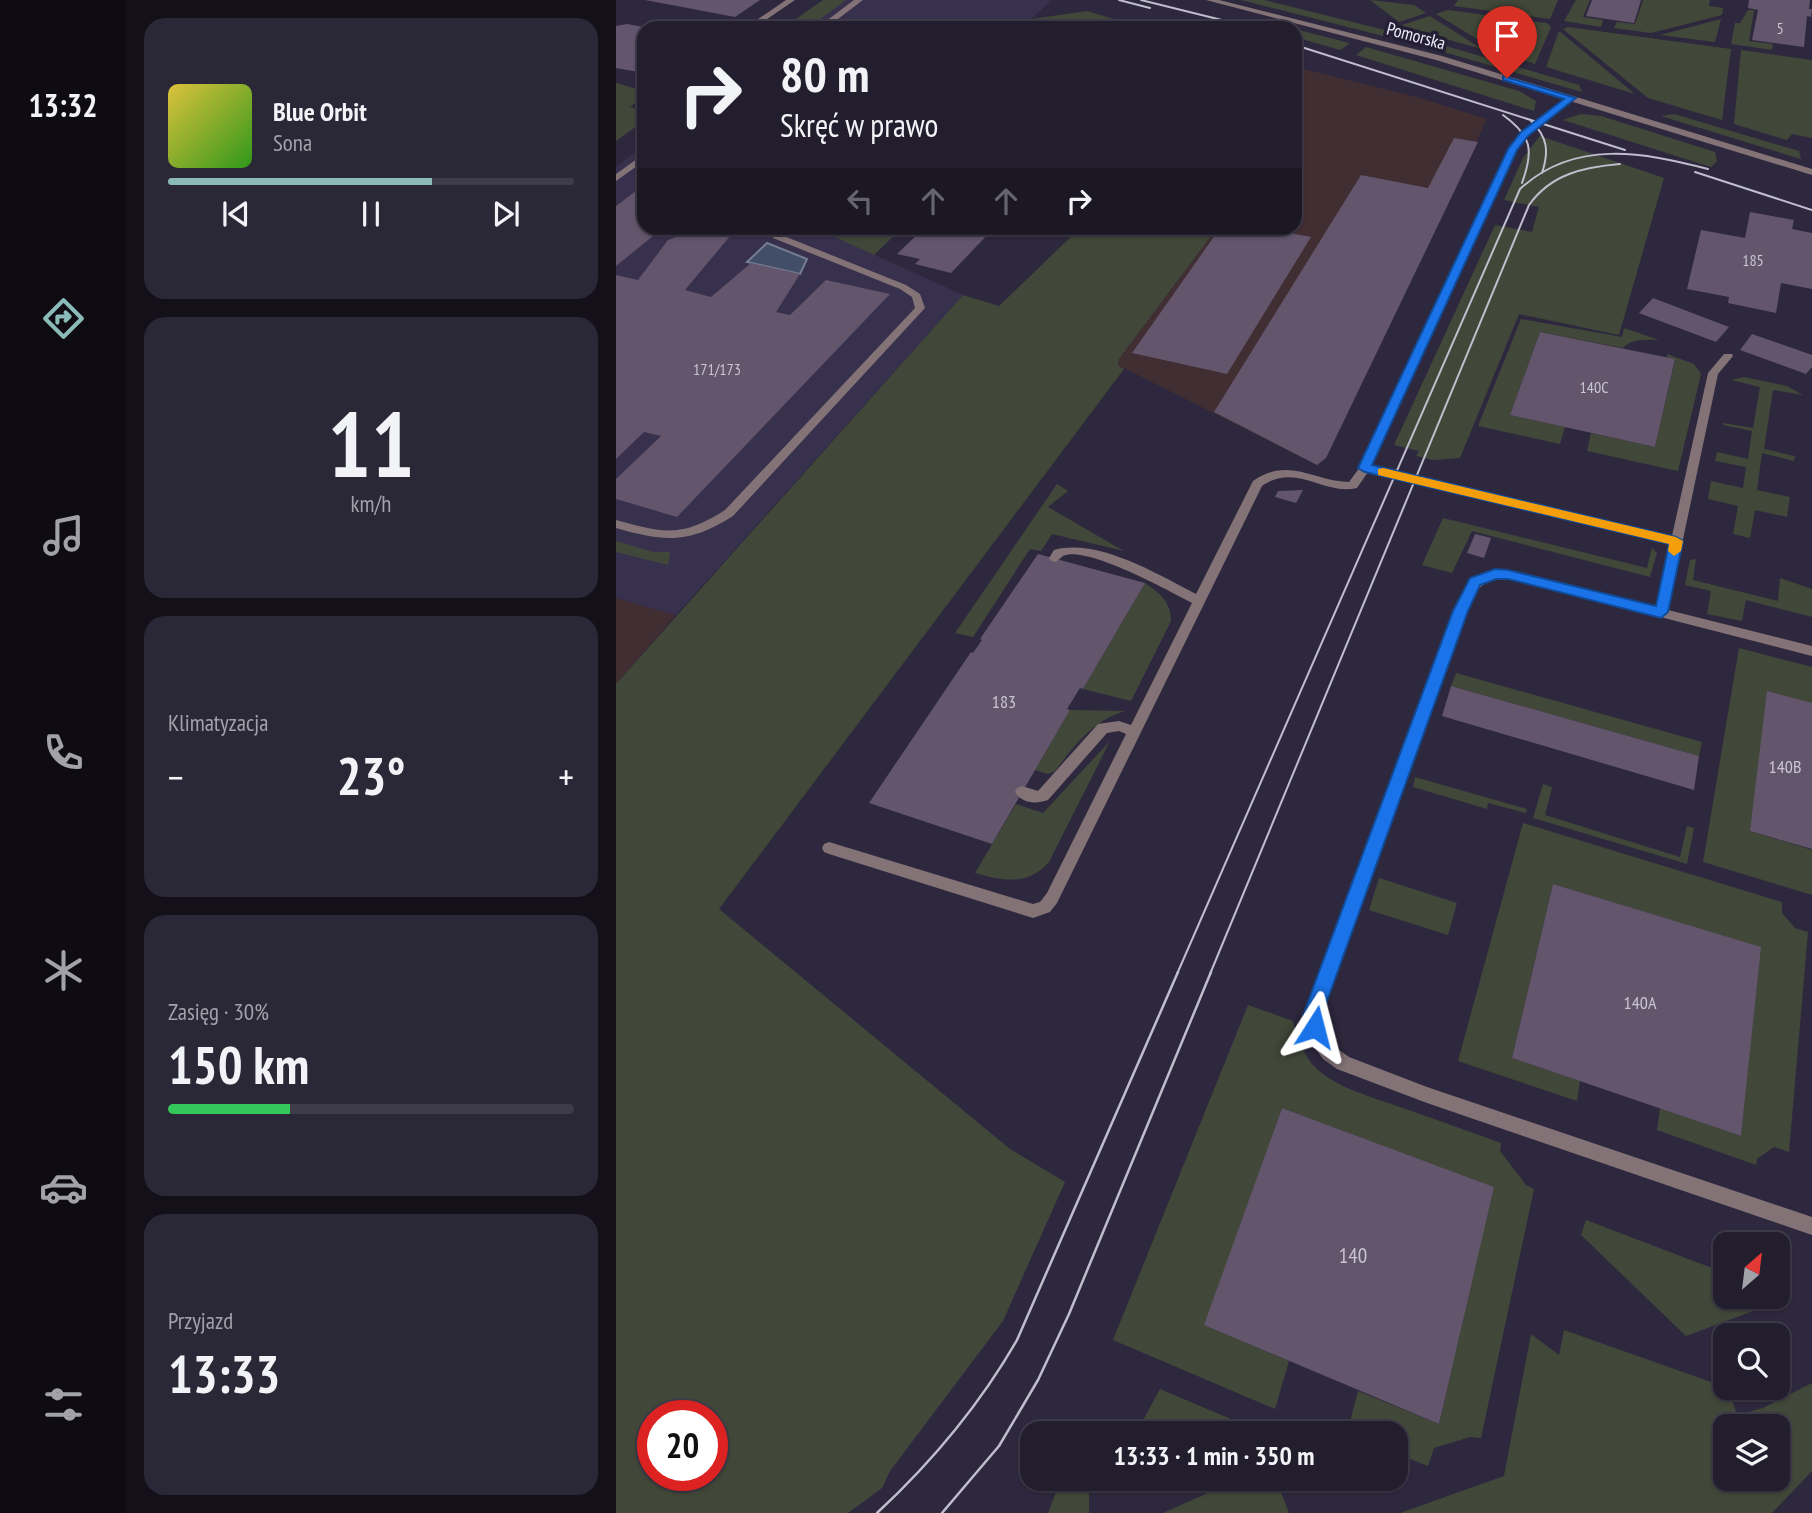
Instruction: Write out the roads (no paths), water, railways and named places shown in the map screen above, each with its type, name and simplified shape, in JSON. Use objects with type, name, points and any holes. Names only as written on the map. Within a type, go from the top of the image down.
[{"type":"street","points":[[760,21],[791,0]]},
{"type":"street","points":[[830,21],[859,0]]},
{"type":"street","name":"Pomorska","points":[[1210,0],[1293,21]]},
{"type":"street","name":"Pomorska","points":[[1302,23],[1439,58],[1812,172]]},
{"type":"street","points":[[829,848],[1033,911],[1045,907],[1052,898],[1257,484],[1266,476],[1292,474],[1346,486],[1358,481],[1513,149],[1524,134],[1571,98]]},
{"type":"street","points":[[616,178],[637,162]]},
{"type":"street","points":[[616,524],[660,536],[680,537],[707,527],[729,513],[920,308],[917,296],[903,287],[776,236]]},
{"type":"street","points":[[1661,612],[1713,373],[1728,355]]},
{"type":"street","points":[[1365,468],[1676,541]]},
{"type":"street","points":[[1055,558],[1058,553],[1076,550],[1140,570],[1199,601]]},
{"type":"street","points":[[1812,651],[1508,575],[1495,574],[1475,581],[1469,589],[1312,1015],[1315,1027],[1329,1053],[1343,1063],[1427,1096],[1812,1226]]},
{"type":"street","points":[[1023,792],[1035,798],[1043,796],[1103,728],[1119,726],[1135,732]]},
{"type":"water","points":[[767,243],[807,259],[800,274],[747,262]]},
{"type":"tram line","points":[[1119,0],[1150,8]]},
{"type":"tram line","points":[[1141,0],[1226,21]]},
{"type":"tram line","points":[[1302,47],[1625,150]]},
{"type":"tram line","points":[[1503,115],[1520,130],[1528,144],[1528,161],[1522,183]]},
{"type":"tram line","points":[[1531,121],[1541,133],[1546,145],[1542,172]]},
{"type":"tram line","points":[[1542,172],[1563,162],[1610,154],[1659,158],[1708,169]]},
{"type":"tram line","points":[[1210,974],[1529,205],[1547,186],[1569,174],[1620,164]]},
{"type":"tram line","points":[[1177,974],[1520,189],[1542,172]]},
{"type":"tram line","points":[[1695,172],[1812,210]]},
{"type":"tram line","points":[[877,1513],[954,1432],[987,1388],[1017,1340],[1178,972]]},
{"type":"tram line","points":[[942,1513],[999,1446],[1038,1380],[1069,1314],[1211,972]]}]
